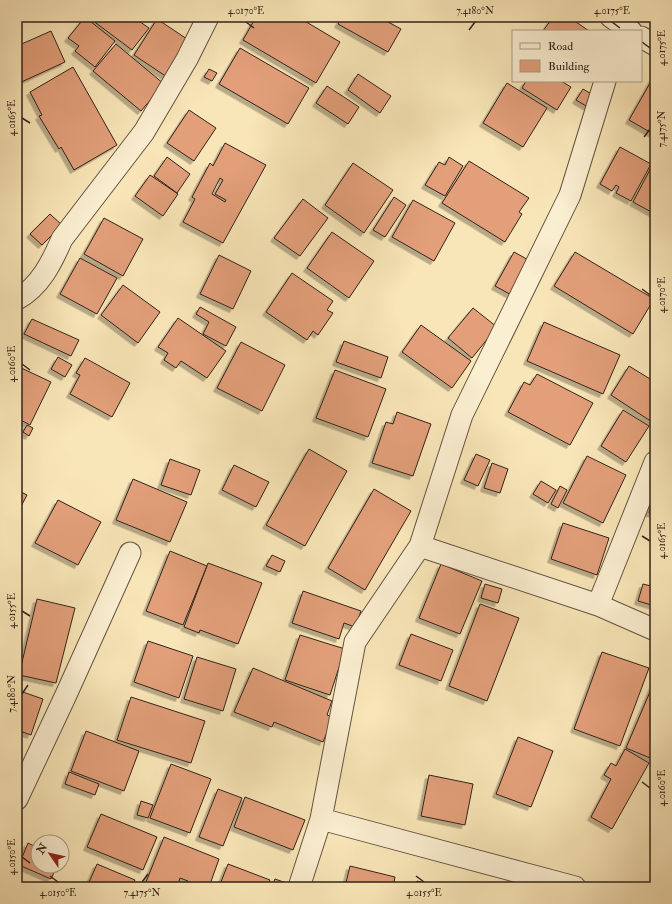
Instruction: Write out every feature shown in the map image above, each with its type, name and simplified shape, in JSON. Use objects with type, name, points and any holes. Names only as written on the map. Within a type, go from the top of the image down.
[{"type":"street","points":[[17,299],[27,294],[40,279],[53,260],[62,239],[144,132],[187,59],[208,17]]},
{"type":"street","points":[[642,38],[655,45]]},
{"type":"street","points":[[299,887],[321,819],[355,642],[420,546],[462,415],[570,195],[606,82]]},
{"type":"street","points":[[598,605],[655,462]]},
{"type":"street","points":[[420,546],[598,605],[655,630]]},
{"type":"street","points":[[17,799],[130,553]]},
{"type":"street","points":[[321,819],[575,887]]},
{"type":"building","points":[[85,17],[115,41],[95,67],[75,51],[79,46],[68,38]]},
{"type":"building","points":[[88,17],[133,17],[149,28],[132,50]]},
{"type":"building","points":[[256,17],[298,17],[340,42],[316,83],[243,40]]},
{"type":"building","points":[[342,17],[379,17],[401,29],[388,52],[338,24]]},
{"type":"building","points":[[553,17],[569,17],[588,30],[544,30]]},
{"type":"building","points":[[157,19],[193,43],[170,79],[134,55]]},
{"type":"building","points":[[51,31],[65,62],[17,84],[17,46]]},
{"type":"building","points":[[116,44],[164,84],[141,111],[93,71]]},
{"type":"building","points":[[240,48],[309,88],[288,124],[219,84]]},
{"type":"building","points":[[73,67],[117,145],[74,170],[61,147],[59,149],[39,116],[42,115],[30,92]]},
{"type":"building","points":[[209,69],[217,73],[212,81],[204,77]]},
{"type":"building","points":[[358,74],[391,96],[380,113],[348,90]]},
{"type":"building","points":[[655,76],[655,135],[629,120]]},
{"type":"building","points":[[525,82],[563,82],[571,87],[557,110],[522,88]]},
{"type":"building","points":[[507,83],[547,108],[523,147],[483,123]]},
{"type":"building","points":[[327,86],[359,107],[348,124],[316,103]]},
{"type":"building","points":[[583,89],[600,99],[593,110],[576,100]]},
{"type":"building","points":[[189,110],[216,128],[194,161],[167,143]]},
{"type":"building","points":[[225,143],[266,165],[223,243],[183,222],[195,199],[192,197],[210,163],[213,166]],"holes":[[[220,178],[223,180],[215,194],[226,200],[225,202],[212,194]]]},
{"type":"building","points":[[620,147],[651,164],[631,201],[616,193],[619,187],[616,185],[612,191],[600,184]]},
{"type":"building","points":[[167,157],[190,174],[177,193],[154,176]]},
{"type":"building","points":[[449,157],[463,166],[445,196],[425,185],[439,162],[445,165]]},
{"type":"building","points":[[655,160],[655,214],[633,202]]},
{"type":"building","points":[[469,161],[529,198],[519,212],[522,214],[505,242],[442,203]]},
{"type":"building","points":[[353,163],[393,190],[364,233],[325,205]]},
{"type":"building","points":[[150,175],[178,194],[163,216],[135,196]]},
{"type":"building","points":[[394,197],[406,205],[385,237],[373,230]]},
{"type":"building","points":[[303,199],[328,218],[300,256],[274,238]]},
{"type":"building","points":[[413,200],[455,223],[434,261],[392,237]]},
{"type":"building","points":[[50,214],[62,225],[42,245],[30,234]]},
{"type":"building","points":[[104,218],[143,239],[123,276],[84,254]]},
{"type":"building","points":[[332,232],[374,261],[349,298],[307,268]]},
{"type":"building","points":[[514,252],[534,263],[515,297],[495,286]]},
{"type":"building","points":[[575,252],[654,299],[633,334],[554,286]]},
{"type":"building","points":[[219,255],[251,271],[233,309],[200,294]]},
{"type":"building","points":[[80,258],[117,278],[97,314],[60,294]]},
{"type":"building","points":[[292,273],[333,301],[327,310],[333,313],[318,335],[313,331],[307,340],[266,312]]},
{"type":"building","points":[[123,285],[160,312],[138,343],[101,315]]},
{"type":"building","points":[[200,307],[236,327],[226,346],[203,334],[209,322],[196,314]]},
{"type":"building","points":[[473,308],[497,327],[472,358],[448,338]]},
{"type":"building","points":[[178,318],[226,351],[207,378],[181,361],[176,368],[164,360],[168,353],[158,347]]},
{"type":"building","points":[[32,319],[79,340],[71,356],[24,334]]},
{"type":"building","points":[[544,322],[620,355],[603,394],[527,361]]},
{"type":"building","points":[[421,325],[471,361],[452,388],[402,352]]},
{"type":"building","points":[[344,341],[388,357],[381,378],[336,362]]},
{"type":"building","points":[[241,342],[285,365],[262,411],[217,388]]},
{"type":"building","points":[[58,357],[72,365],[65,377],[51,369]]},
{"type":"building","points":[[85,358],[130,383],[112,417],[70,394],[80,375],[76,373]]},
{"type":"building","points":[[17,366],[51,382],[30,425],[17,418]]},
{"type":"building","points":[[629,366],[655,382],[655,424],[611,395]]},
{"type":"building","points":[[335,370],[386,389],[368,437],[316,418]]},
{"type":"building","points":[[537,374],[593,403],[570,445],[508,412],[524,382],[530,385]]},
{"type":"building","points":[[623,410],[649,426],[626,462],[601,446]]},
{"type":"building","points":[[397,412],[431,424],[413,476],[372,463],[386,422],[393,424]]},
{"type":"building","points":[[27,425],[33,428],[29,436],[23,432]]},
{"type":"building","points":[[309,449],[347,471],[305,546],[266,525]]},
{"type":"building","points":[[476,454],[490,460],[478,486],[464,480]]},
{"type":"building","points":[[587,456],[626,475],[603,523],[563,503]]},
{"type":"building","points":[[170,459],[200,470],[191,495],[161,485]]},
{"type":"building","points":[[492,463],[508,469],[500,493],[484,488]]},
{"type":"building","points":[[234,465],[269,482],[256,507],[222,490]]},
{"type":"building","points":[[133,479],[187,502],[170,542],[116,520]]},
{"type":"building","points":[[541,481],[556,490],[548,503],[533,494]]},
{"type":"building","points":[[560,486],[567,490],[558,508],[551,504]]},
{"type":"building","points":[[655,488],[655,514],[649,513]]},
{"type":"building","points":[[374,489],[411,511],[365,590],[328,568]]},
{"type":"building","points":[[17,490],[27,495],[17,514]]},
{"type":"building","points":[[58,500],[101,522],[78,565],[35,543]]},
{"type":"building","points":[[563,523],[609,538],[597,575],[551,559]]},
{"type":"building","points":[[170,551],[207,566],[183,625],[146,611]]},
{"type":"building","points":[[272,555],[285,561],[280,572],[266,566]]},
{"type":"building","points":[[208,563],[262,583],[238,644],[200,630],[199,633],[184,627]]},
{"type":"building","points":[[441,564],[482,581],[460,634],[419,618]]},
{"type":"building","points":[[485,584],[502,589],[498,603],[481,598]]},
{"type":"building","points":[[643,584],[655,587],[655,606],[638,601]]},
{"type":"building","points":[[303,591],[361,611],[355,627],[344,623],[339,639],[292,623]]},
{"type":"building","points":[[37,599],[75,608],[56,683],[19,675]]},
{"type":"building","points":[[480,604],[519,618],[487,701],[449,686]]},
{"type":"building","points":[[411,634],[453,650],[441,681],[399,665]]},
{"type":"building","points":[[300,635],[345,649],[330,695],[285,680]]},
{"type":"building","points":[[148,641],[193,656],[179,698],[134,682]]},
{"type":"building","points":[[602,652],[649,668],[620,746],[574,729]]},
{"type":"building","points":[[197,657],[236,669],[223,711],[184,699]]},
{"type":"building","points":[[253,668],[332,701],[327,715],[333,717],[323,742],[274,722],[272,727],[234,712]]},
{"type":"building","points":[[655,680],[655,760],[626,748]]},
{"type":"building","points":[[17,690],[43,699],[31,735],[17,730]]},
{"type":"building","points":[[131,697],[205,721],[191,763],[117,740]]},
{"type":"building","points":[[86,731],[139,751],[124,791],[71,771]]},
{"type":"building","points":[[518,737],[553,751],[531,807],[496,794]]},
{"type":"building","points":[[625,749],[649,763],[612,829],[591,817],[611,779],[604,775],[611,763],[616,766]]},
{"type":"building","points":[[171,764],[211,779],[190,833],[150,818]]},
{"type":"building","points":[[69,772],[99,784],[95,795],[65,784]]},
{"type":"building","points":[[429,775],[473,784],[465,825],[421,816]]},
{"type":"building","points":[[218,789],[242,798],[223,846],[199,837]]},
{"type":"building","points":[[245,797],[305,820],[293,850],[234,827]]},
{"type":"building","points":[[141,801],[153,805],[148,818],[137,815]]},
{"type":"building","points":[[101,814],[157,837],[143,870],[87,847]]},
{"type":"building","points":[[164,837],[219,859],[209,887],[186,887],[188,881],[180,878],[177,887],[144,887]]},
{"type":"building","points":[[28,843],[30,844],[30,870],[19,865]]},
{"type":"building","points":[[97,864],[135,880],[132,887],[87,887]]},
{"type":"building","points":[[228,864],[270,880],[267,887],[219,887]]},
{"type":"building","points":[[350,866],[395,877],[393,887],[345,887]]},
{"type":"building","points":[[40,874],[53,874],[51,879]]},
{"type":"building","points":[[275,879],[292,885],[292,887],[271,887]]},
{"type":"building","points":[[417,881],[439,887],[415,887]]}]
